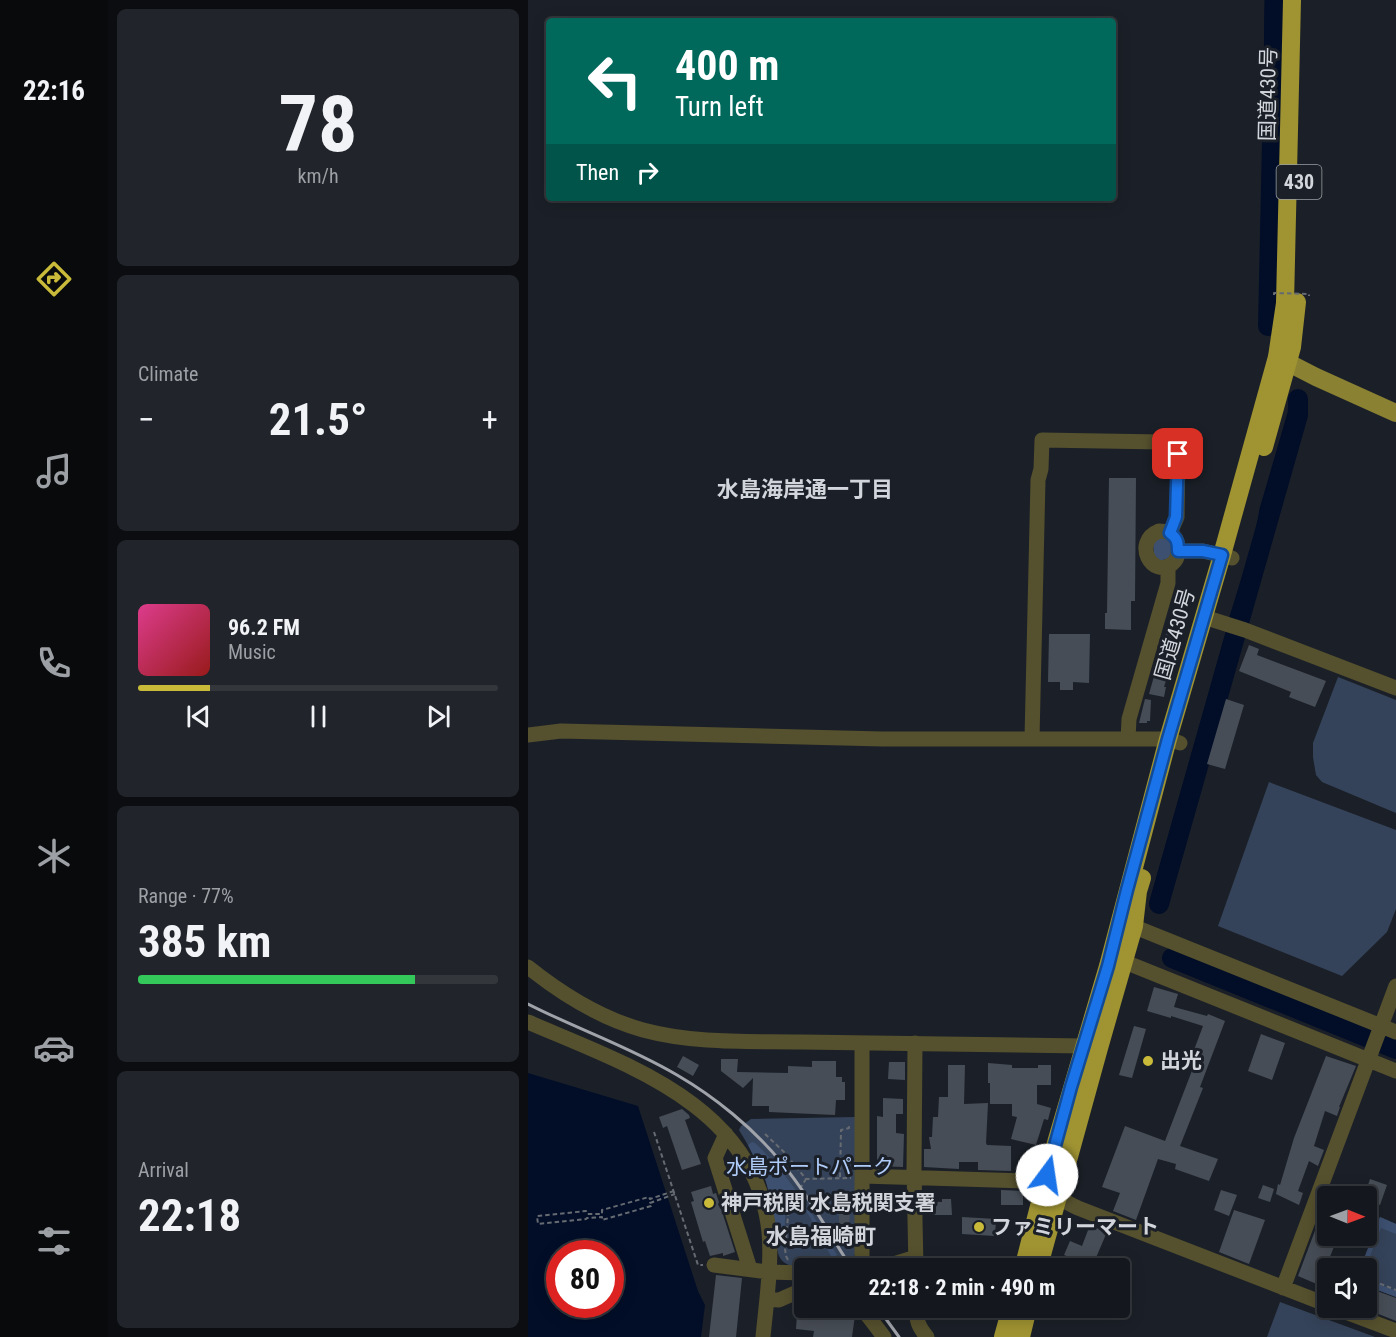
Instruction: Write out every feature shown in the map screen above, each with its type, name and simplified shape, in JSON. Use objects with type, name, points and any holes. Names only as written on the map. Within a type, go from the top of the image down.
[{"type":"highway","name":"国道430号","points":[[1282,360],[1286,303],[1292,0]]},
{"type":"highway","name":"国道430号","points":[[1027,1258],[1051,1193],[1126,924],[1138,891],[1174,741],[1215,620],[1227,556],[1282,360],[1295,332],[1298,286],[1302,0]]},
{"type":"highway","name":"国道430号","points":[[1040,1258],[1051,1193]]},
{"type":"highway","points":[[1002,1337],[1008,1318]]},
{"type":"highway","points":[[1021,1337],[1026,1318]]},
{"type":"main road","points":[[1282,360],[1396,413]]},
{"type":"street","points":[[1032,739],[1038,480],[1041,469],[1042,440],[1162,442],[1176,447],[1178,454],[1176,517],[1170,533]]},
{"type":"street","points":[[1165,531],[1170,533],[1178,541],[1176,560],[1168,566],[1153,564],[1147,556],[1147,542],[1154,533],[1165,531]]},
{"type":"street","points":[[1178,551],[1203,551],[1227,556]]},
{"type":"street","points":[[1128,739],[1129,719],[1168,583],[1168,566]]},
{"type":"street","points":[[1215,620],[1396,688]]},
{"type":"street","points":[[528,735],[561,731],[883,739],[1174,741]]},
{"type":"street","points":[[1126,924],[1379,1041],[1396,1071]]},
{"type":"street","points":[[1117,958],[1379,1041]]},
{"type":"street","points":[[528,967],[551,986],[590,1009],[628,1025],[692,1040],[1091,1047]]},
{"type":"street","points":[[1283,1288],[1379,1041],[1396,986]]},
{"type":"street","points":[[528,1022],[657,1080],[698,1107],[717,1124],[743,1155],[755,1175],[767,1217],[769,1235],[763,1337]]},
{"type":"street","points":[[861,1258],[855,1177],[862,1043]]},
{"type":"street","points":[[915,1043],[916,1258]]},
{"type":"street","points":[[726,1134],[715,1158],[750,1269]]},
{"type":"street","points":[[855,1177],[1032,1182],[1078,1208],[1317,1301]]},
{"type":"street","points":[[706,1265],[768,1272],[794,1270]]},
{"type":"street","points":[[766,1299],[779,1300],[794,1293]]},
{"type":"street","points":[[870,1318],[884,1337]]},
{"type":"street","points":[[916,1318],[918,1334]]},
{"type":"street","points":[[1362,1318],[1396,1331]]},
{"type":"path","points":[[1274,295],[1274,293],[1310,294],[1309,296]]},
{"type":"path","points":[[840,1178],[841,1130],[849,1128],[849,1118]]},
{"type":"path","points":[[654,1132],[674,1192],[706,1265]]},
{"type":"path","points":[[765,1134],[784,1152],[806,1179]]},
{"type":"path","points":[[806,1179],[855,1177]]},
{"type":"path","points":[[794,1265],[786,1256],[787,1214],[789,1206],[806,1179]]},
{"type":"path","points":[[674,1192],[650,1203],[651,1206],[602,1220],[602,1216],[538,1224],[537,1216],[586,1211],[587,1214],[602,1214],[602,1210],[674,1192]]},
{"type":"path","points":[[1377,1282],[1396,1290]]},
{"type":"green space","points":[[1338,677],[1396,700],[1396,813],[1322,782],[1316,775],[1313,743]]},
{"type":"green space","points":[[1269,782],[1396,830],[1396,909],[1387,932],[1342,976],[1218,926]]},
{"type":"green space","name":"水島ポートパーク","points":[[855,1117],[854,1258],[794,1258],[794,1267],[781,1260],[767,1184],[739,1130],[751,1119]]},
{"type":"green space","points":[[1380,1217],[1396,1224],[1396,1297],[1377,1290],[1377,1258],[1364,1258],[1369,1246],[1377,1246],[1377,1225]]},
{"type":"green space","points":[[1280,1302],[1317,1316],[1317,1318],[1323,1318],[1375,1337],[1267,1337]]},
{"type":"shaded area","points":[[1160,537],[1169,539],[1172,549],[1169,558],[1160,561],[1154,555],[1153,544]]},
{"type":"shaded area","points":[[528,1073],[638,1106],[698,1291],[705,1305],[701,1337],[528,1337]]},
{"type":"shaded area","points":[[755,1143],[790,1182],[837,1255],[832,1258],[810,1217],[790,1190],[786,1192],[784,1244],[778,1245],[766,1181],[748,1145]]},
{"type":"shaded area","points":[[852,1196],[851,1211],[840,1211],[839,1215],[830,1214],[828,1211],[830,1206],[842,1201],[842,1197]]},
{"type":"shaded area","points":[[1380,1217],[1396,1224],[1396,1234],[1381,1228],[1377,1238],[1377,1225]]},
{"type":"shaded area","points":[[1369,1246],[1374,1246],[1369,1258],[1364,1258]]},
{"type":"shaded area","points":[[1377,1283],[1396,1291],[1396,1297],[1377,1290]]},
{"type":"building","points":[[1109,478],[1136,478],[1135,601],[1131,601],[1131,630],[1105,629]]},
{"type":"building","points":[[1049,634],[1090,634],[1089,683],[1073,682],[1073,690],[1060,690],[1060,682],[1048,682]]},
{"type":"building","points":[[1166,634],[1179,638],[1164,687],[1166,687],[1164,697],[1149,694]]},
{"type":"building","points":[[1249,645],[1259,649],[1257,655],[1326,681],[1315,707],[1289,697],[1291,692],[1239,671]]},
{"type":"building","points":[[1145,699],[1151,700],[1150,721],[1139,723]]},
{"type":"building","points":[[1226,699],[1244,705],[1225,769],[1207,764]]},
{"type":"building","points":[[1154,987],[1178,994],[1174,1007],[1207,1016],[1208,1014],[1225,1021],[1200,1087],[1203,1088],[1180,1146],[1218,1159],[1209,1181],[1175,1169],[1176,1164],[1158,1159],[1136,1220],[1113,1211],[1120,1193],[1102,1187],[1125,1126],[1165,1141],[1193,1068],[1188,1066],[1203,1026],[1147,1011]]},
{"type":"building","points":[[1134,1026],[1146,1029],[1132,1078],[1119,1075]]},
{"type":"building","points":[[1261,1034],[1285,1043],[1272,1080],[1248,1071]]},
{"type":"building","points":[[683,1056],[699,1065],[693,1076],[677,1067]]},
{"type":"building","points":[[1326,1056],[1356,1066],[1337,1116],[1325,1111],[1314,1146],[1324,1150],[1318,1166],[1309,1161],[1298,1191],[1303,1193],[1299,1205],[1276,1194],[1294,1138]]},
{"type":"building","points":[[721,1059],[738,1059],[737,1072],[788,1073],[788,1066],[812,1067],[812,1061],[836,1061],[836,1077],[842,1077],[842,1082],[845,1082],[845,1100],[836,1100],[835,1115],[769,1112],[769,1106],[752,1106],[753,1078],[743,1088],[721,1071]]},
{"type":"building","points":[[889,1062],[905,1062],[905,1080],[888,1079]]},
{"type":"building","points":[[988,1063],[1012,1065],[1012,1068],[1038,1068],[1038,1065],[1051,1065],[1051,1085],[1037,1085],[1037,1104],[1051,1108],[1048,1120],[1044,1119],[1036,1145],[1011,1139],[1017,1117],[1012,1116],[1012,1104],[990,1104]]},
{"type":"building","points":[[948,1065],[965,1065],[964,1104],[988,1103],[986,1143],[987,1145],[1011,1146],[1011,1171],[978,1170],[978,1162],[959,1162],[959,1169],[924,1167],[924,1149],[931,1149],[929,1137],[932,1137],[933,1117],[938,1117],[939,1097],[948,1097]]},
{"type":"building","points":[[883,1098],[903,1099],[903,1114],[896,1114],[896,1133],[904,1134],[903,1167],[877,1166],[877,1116],[883,1117]]},
{"type":"building","points":[[682,1109],[689,1115],[690,1118],[685,1120],[701,1164],[682,1170],[667,1126],[663,1128],[659,1117]]},
{"type":"building","points":[[1370,1179],[1387,1185],[1380,1205],[1377,1204],[1377,1186],[1368,1186]]},
{"type":"building","points":[[1263,1185],[1274,1189],[1270,1202],[1258,1198]]},
{"type":"building","points":[[711,1186],[713,1194],[716,1193],[735,1252],[723,1256],[723,1253],[710,1256],[705,1241],[703,1242],[691,1202],[694,1201],[691,1192]]},
{"type":"building","points":[[1001,1190],[1023,1191],[1023,1205],[1001,1205]]},
{"type":"building","points":[[1221,1190],[1237,1195],[1229,1216],[1214,1210]]},
{"type":"building","points":[[942,1199],[951,1199],[952,1215],[925,1215],[924,1201],[942,1202]]},
{"type":"building","points":[[1234,1210],[1265,1220],[1249,1264],[1219,1252]]},
{"type":"building","points":[[839,1211],[850,1211],[849,1231],[839,1231]]},
{"type":"building","name":"ファミリーマート","points":[[962,1217],[996,1219],[995,1236],[962,1234]]},
{"type":"building","points":[[1090,1225],[1107,1232],[1096,1258],[1071,1258],[1064,1255],[1070,1241],[1082,1246]]},
{"type":"building","points":[[1317,1228],[1317,1246],[1334,1246],[1330,1258],[1317,1258],[1317,1284],[1298,1276]]},
{"type":"building","points":[[716,1275],[742,1278],[736,1337],[709,1337]]},
{"type":"building","points":[[1377,1291],[1396,1298],[1396,1321],[1377,1313]]},
{"type":"building","points":[[797,1318],[855,1318],[852,1337],[813,1337],[814,1331],[796,1329]]},
{"type":"waterway","points":[[1262,329],[1266,0]]},
{"type":"waterway","points":[[1268,326],[1275,0]]},
{"type":"waterway","points":[[1159,904],[1298,415],[1298,399]]},
{"type":"waterway","points":[[1230,620],[1289,413],[1290,401]]},
{"type":"waterway","points":[[1151,902],[1228,629]]},
{"type":"waterway","points":[[1172,958],[1396,1049]]},
{"type":"waterway","points":[[1170,963],[1369,1045]]},
{"type":"waterway","points":[[1378,1048],[1396,1055]]},
{"type":"railway","points":[[528,1004],[659,1065],[691,1084],[733,1114],[770,1149],[791,1175],[845,1258]]},
{"type":"railway","points":[[885,1318],[899,1337]]},
{"type":"place","name":"出光","points":[[1148,1061]]},
{"type":"place","name":"神戸税関 水島税関支署","points":[[709,1203]]},
{"type":"place","name":"ファミリーマート","points":[[979,1227]]},
{"type":"district","name":"水島海岸通一丁目","points":[[805,489]]},
{"type":"district","name":"水島福崎町","points":[[821,1236]]},
{"type":"route","points":[[1047,1175],[1108,966],[1168,739],[1222,555],[1203,551],[1178,551],[1178,541],[1170,533],[1176,517],[1178,454]]}]
